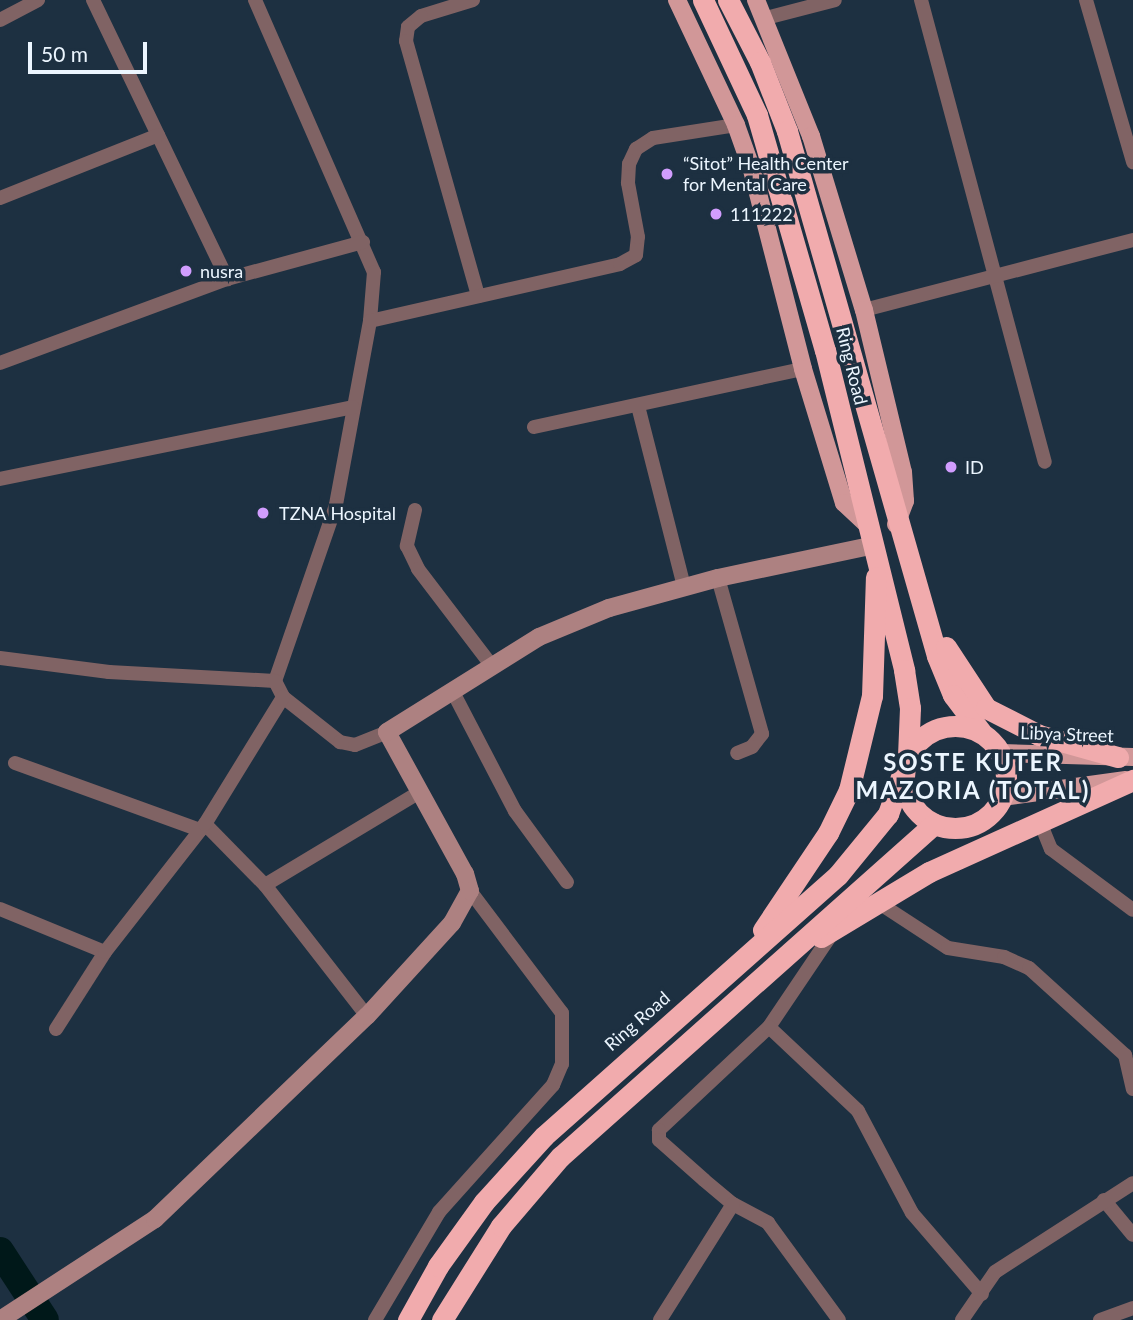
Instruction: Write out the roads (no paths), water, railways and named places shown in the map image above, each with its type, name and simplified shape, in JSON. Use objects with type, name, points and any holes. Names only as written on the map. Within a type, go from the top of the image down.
[{"type":"highway","name":"Ring Road","points":[[408,1320],[438,1266],[484,1202],[544,1136],[746,956],[869,841],[888,814],[906,762],[910,708],[874,543],[774,166],[757,116],[703,0]]},
{"type":"highway","name":"Ring Road","points":[[728,0],[760,61],[788,131],[896,524],[921,605],[953,695],[981,732]]},
{"type":"highway","points":[[746,956],[828,833],[849,790],[872,696],[874,543]]},
{"type":"highway","points":[[921,605],[986,708],[1039,735],[1126,757]]},
{"type":"highway","points":[[968,727],[981,732],[1001,753],[1006,768],[1002,797],[981,821],[966,827],[934,824],[923,817],[907,795],[906,762],[921,739],[939,728],[968,727]]},
{"type":"highway","points":[[789,955],[929,872],[1133,780]]},
{"type":"highway","points":[[442,1320],[501,1226],[560,1157],[934,824]]},
{"type":"main road","points":[[677,0],[736,125],[783,281],[803,369],[844,503],[874,543]]},
{"type":"main road","points":[[756,0],[766,18],[811,136],[864,310],[903,472],[905,500],[896,524]]},
{"type":"main road","name":"Libya Street","points":[[1001,753],[1126,757]]},
{"type":"main road","points":[[1002,797],[1063,785],[1133,780]]},
{"type":"street","points":[[0,20],[38,0]]},
{"type":"street","points":[[93,0],[226,279]]},
{"type":"street","points":[[254,0],[374,272],[370,321],[337,505],[275,681],[283,697],[340,742],[355,744],[387,732],[454,694],[539,637],[609,608],[684,586],[874,543]]},
{"type":"street","points":[[473,0],[421,16],[408,27],[407,41],[478,296]]},
{"type":"street","points":[[766,18],[835,0]]},
{"type":"street","points":[[921,0],[998,274],[1045,462]]},
{"type":"street","points":[[1086,0],[1133,162]]},
{"type":"street","points":[[370,321],[588,274],[636,255],[638,237],[628,183],[629,163],[636,149],[653,138],[736,125]]},
{"type":"street","points":[[0,198],[158,135]]},
{"type":"street","points":[[864,310],[1133,240]]},
{"type":"street","points":[[0,363],[226,279],[363,242]]},
{"type":"street","points":[[534,427],[803,369]]},
{"type":"street","points":[[638,406],[684,586]]},
{"type":"street","points":[[0,479],[354,407]]},
{"type":"street","points":[[415,510],[407,546],[418,569],[492,666]]},
{"type":"street","points":[[718,578],[761,734],[752,747],[737,753]]},
{"type":"street","points":[[0,658],[109,672],[275,681]]},
{"type":"street","points":[[454,694],[514,811],[567,882]]},
{"type":"street","points":[[56,1028],[105,952],[202,827],[283,697]]},
{"type":"street","points":[[375,1320],[439,1212],[553,1085],[562,1064],[562,1013],[470,891],[465,874],[418,793],[387,732]]},
{"type":"street","points":[[15,763],[202,827],[265,885],[367,1016]]},
{"type":"street","points":[[265,885],[418,793]]},
{"type":"street","points":[[1040,822],[1051,849],[1133,910]]},
{"type":"street","points":[[3,1318],[155,1219],[367,1016],[453,923],[470,891]]},
{"type":"street","points":[[879,903],[948,948],[1004,957],[1030,968],[1125,1055],[1133,1089]]},
{"type":"street","points":[[0,909],[105,952]]},
{"type":"street","points":[[835,929],[769,1027],[659,1130],[659,1140],[733,1204],[768,1223],[839,1320]]},
{"type":"street","points":[[769,1027],[858,1111],[912,1213],[982,1294]]},
{"type":"street","points":[[962,1320],[995,1272],[1133,1183]]},
{"type":"street","points":[[1104,1200],[1133,1235]]},
{"type":"street","points":[[660,1320],[733,1204]]},
{"type":"street","points":[[1100,1320],[1133,1308]]},
{"type":"waterway","points":[[0,1251],[45,1320]]},
{"type":"place","name":"“Sitot” Health Center for Mental Care","points":[[667,174]]},
{"type":"place","name":"111222","points":[[716,214]]},
{"type":"place","name":"nusra","points":[[186,271]]},
{"type":"place","name":"ID","points":[[951,467]]},
{"type":"place","name":"TZNA Hospital","points":[[263,513]]},
{"type":"district","name":"SOSTE KUTER MAZORIA (TOTAL)","points":[[973,776]]}]
